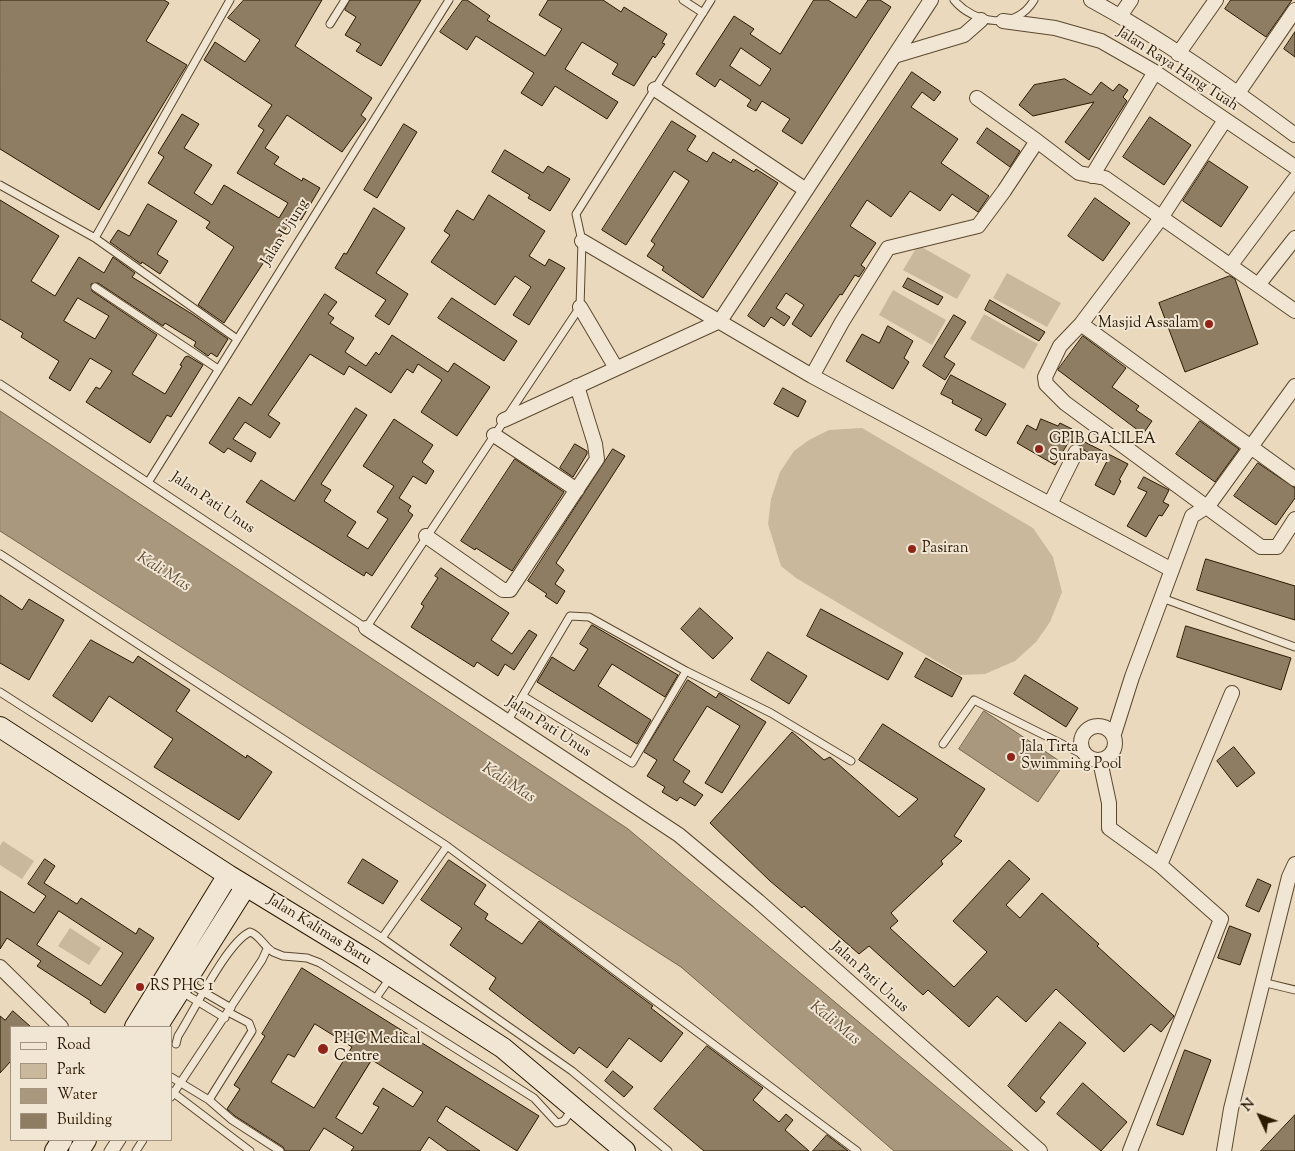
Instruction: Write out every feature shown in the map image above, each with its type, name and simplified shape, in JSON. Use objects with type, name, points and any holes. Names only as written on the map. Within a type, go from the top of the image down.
[{"type":"street","points":[[504,420],[720,321],[931,0]]},
{"type":"street","name":"Jalan Raya Hang Tuah","points":[[1091,0],[1120,16],[1238,93],[1295,134]]},
{"type":"street","points":[[1120,16],[1130,0]]},
{"type":"street","points":[[1178,54],[1216,0]]},
{"type":"street","points":[[1238,93],[1295,10]]},
{"type":"street","points":[[894,56],[964,35],[981,20]]},
{"type":"street","name":"Jalan Raya Hang Tuah","points":[[1002,21],[1076,32],[1101,41],[1155,72],[1295,167]]},
{"type":"street","points":[[1092,176],[1155,72]]},
{"type":"street","points":[[655,89],[806,190]]},
{"type":"street","points":[[977,98],[1079,173],[1104,178],[1295,311]]},
{"type":"street","points":[[1224,120],[1161,218],[1081,324],[1060,346],[1045,377],[1046,384],[1065,403],[1261,546],[1277,547],[1295,519]]},
{"type":"street","points":[[812,376],[842,322],[888,248],[978,226],[1037,141]]},
{"type":"street","points":[[1230,266],[1295,179]]},
{"type":"street","points":[[1258,285],[1295,238]]},
{"type":"street","points":[[582,241],[812,376],[1172,570]]},
{"type":"street","points":[[580,308],[616,368]]},
{"type":"street","points":[[1081,324],[1295,479]]},
{"type":"street","points":[[426,536],[503,590],[510,590],[597,459],[595,444],[577,386]]},
{"type":"street","points":[[1114,734],[1104,726],[1093,726],[1083,733],[1080,744],[1084,755],[1100,761],[1110,756],[1116,746],[1114,734],[1132,678],[1192,516],[1208,506],[1249,446],[1295,386]]},
{"type":"street","points":[[494,435],[577,490]]},
{"type":"street","points":[[1050,504],[1076,452]]},
{"type":"street","name":"Jalan Pati Unus","points":[[366,628],[679,835],[758,901],[1040,1151]]},
{"type":"street","points":[[1160,865],[1232,693]]},
{"type":"street","name":"Jalan Kalimas Baru","points":[[0,727],[228,875],[503,1048],[540,1092],[573,1108],[625,1151]]},
{"type":"street","points":[[1100,761],[1109,803],[1109,828],[1160,865],[1220,919],[1130,1151]]},
{"type":"street","points":[[1224,1151],[1231,1109],[1262,982],[1289,877],[1295,864]]},
{"type":"street","points":[[157,1026],[175,981],[228,875]]},
{"type":"street","points":[[138,1026],[175,981],[246,886]]},
{"type":"street","points":[[0,967],[60,1026]]},
{"type":"lane","points":[[95,238],[230,0]]},
{"type":"lane","points":[[330,24],[345,0]]},
{"type":"lane","name":"Jalan Ujung","points":[[149,481],[449,0]]},
{"type":"lane","points":[[683,0],[703,13]]},
{"type":"lane","points":[[366,628],[580,308],[582,241],[576,214],[711,0]]},
{"type":"lane","points":[[954,0],[967,13],[981,20],[1002,21],[1019,15],[1034,0]]},
{"type":"lane","points":[[0,185],[95,238],[237,338]]},
{"type":"lane","points":[[95,287],[218,369]]},
{"type":"lane","name":"Jalan Pati Unus","points":[[0,384],[149,481],[366,628]]},
{"type":"lane","points":[[0,554],[447,846],[856,1151]]},
{"type":"lane","points":[[1162,598],[1295,647]]},
{"type":"lane","points":[[508,722],[570,616],[589,618],[686,671],[771,713],[851,761]]},
{"type":"lane","points":[[523,696],[632,763],[686,671]]},
{"type":"lane","points":[[0,692],[382,938],[572,1071],[668,1151]]},
{"type":"lane","points":[[943,744],[974,700],[1084,755]]},
{"type":"lane","points":[[382,938],[447,846]]},
{"type":"lane","points":[[176,1044],[178,1036],[215,974],[242,935],[250,932],[256,934],[267,949],[284,956],[315,961],[540,1092]]},
{"type":"lane","points":[[250,1151],[224,1130],[172,1094],[228,1013],[267,949]]},
{"type":"lane","points":[[376,998],[391,976]]},
{"type":"lane","points":[[175,981],[205,993],[228,1013]]},
{"type":"lane","points":[[175,981],[199,1002],[248,1023],[252,1031],[209,1100]]},
{"type":"lane","points":[[1262,982],[1295,990]]},
{"type":"lane","points":[[172,1078],[209,1100],[232,1120],[280,1151]]},
{"type":"lane","points":[[224,1130],[232,1120]]},
{"type":"green space","points":[[918,245],[971,275],[957,299],[903,270]]},
{"type":"green space","points":[[1007,273],[1061,303],[1047,327],[993,298]]},
{"type":"green space","points":[[893,290],[946,320],[932,345],[879,315]]},
{"type":"green space","points":[[984,314],[1038,344],[1024,369],[970,339]]},
{"type":"green space","name":"Pasiran","points":[[862,428],[1033,528],[1053,557],[1062,592],[1050,622],[1036,642],[1015,661],[985,674],[960,675],[796,578],[781,566],[768,524],[771,499],[780,472],[794,451],[809,440],[829,430]]},
{"type":"green space","points":[[3,841],[34,861],[22,879],[0,865],[0,846]]},
{"type":"green space","points":[[70,928],[101,948],[89,965],[58,946]]},
{"type":"water","name":"Kali Mas","points":[[0,411],[628,829],[1013,1151],[894,1151],[681,967],[0,531]]},
{"type":"water","name":"Jala Tirta Swimming Pool","points":[[984,711],[1064,764],[1038,802],[959,749]]},
{"type":"building","points":[[0,0],[164,0],[169,3],[146,41],[187,65],[99,210],[0,149]]},
{"type":"building","points":[[244,0],[322,0],[295,46],[372,98],[361,115],[366,119],[342,152],[287,115],[265,148],[279,157],[274,164],[302,181],[303,178],[320,188],[301,220],[294,216],[224,323],[198,305],[234,247],[206,228],[210,222],[148,183],[164,157],[158,153],[182,114],[199,124],[184,148],[212,165],[194,193],[212,205],[224,185],[279,218],[288,203],[237,173],[264,130],[258,126],[272,105],[204,60],[215,42],[245,62],[260,40],[228,18]]},
{"type":"building","points":[[350,0],[421,0],[381,66],[356,51],[361,44],[345,35],[356,17],[345,10]]},
{"type":"building","points":[[463,0],[467,0],[490,16],[487,20],[545,56],[562,29],[539,15],[548,0],[603,0],[621,12],[624,7],[667,34],[662,43],[665,44],[655,58],[653,56],[634,86],[612,74],[618,64],[582,42],[565,69],[618,102],[607,119],[555,86],[542,106],[521,93],[534,73],[476,36],[467,50],[440,32]]},
{"type":"building","points":[[814,0],[828,0],[856,18],[868,0],[880,0],[891,7],[802,144],[782,131],[790,119],[762,101],[756,111],[747,106],[751,100],[720,79],[715,87],[696,74],[734,16],[754,29],[750,34],[780,54]],"holes":[[[741,48],[771,69],[760,86],[730,66]]]},
{"type":"building","points":[[1231,0],[1292,0],[1266,37],[1225,9]]},
{"type":"building","points":[[1295,32],[1295,57],[1284,49]]},
{"type":"building","points":[[912,72],[941,92],[934,101],[922,92],[911,107],[958,139],[941,163],[989,196],[978,212],[952,194],[940,211],[910,191],[891,217],[867,200],[850,226],[876,243],[861,265],[865,268],[859,277],[855,275],[811,337],[792,324],[804,305],[786,293],[776,308],[790,317],[784,326],[771,317],[764,327],[748,316]]},
{"type":"building","points":[[1065,79],[1091,95],[1101,82],[1113,91],[1119,84],[1128,90],[1123,97],[1127,101],[1089,160],[1065,142],[1094,102],[1033,116],[1019,105],[1034,85]]},
{"type":"building","points":[[1150,117],[1191,145],[1164,185],[1123,157]]},
{"type":"building","points":[[672,121],[696,136],[687,150],[707,162],[713,152],[731,163],[733,159],[754,172],[756,169],[778,183],[703,298],[662,270],[664,267],[647,256],[655,244],[651,241],[689,181],[674,171],[626,245],[602,230]]},
{"type":"building","points":[[404,124],[417,132],[377,198],[364,190]]},
{"type":"building","points":[[987,128],[1020,151],[1010,167],[977,143]]},
{"type":"building","points":[[505,150],[543,173],[548,166],[570,179],[550,211],[528,198],[530,195],[492,172]]},
{"type":"building","points":[[1209,161],[1248,187],[1221,227],[1183,201]]},
{"type":"building","points":[[489,195],[545,231],[529,256],[545,266],[549,259],[565,268],[529,325],[513,315],[531,287],[515,276],[495,305],[431,262],[450,235],[444,231],[457,210],[473,220]]},
{"type":"building","points":[[1095,198],[1130,223],[1103,261],[1068,236]]},
{"type":"building","points":[[0,200],[59,236],[31,281],[55,296],[79,257],[104,273],[113,257],[135,273],[132,277],[228,339],[217,357],[211,353],[208,356],[194,346],[196,342],[165,323],[163,326],[98,283],[91,284],[92,291],[157,335],[132,374],[165,394],[182,366],[180,365],[185,357],[188,356],[203,365],[171,417],[167,415],[150,443],[86,402],[96,387],[100,389],[112,371],[90,358],[70,391],[49,378],[59,361],[21,337],[23,333],[0,319]],"holes":[[[78,298],[109,316],[95,339],[64,321]]]},
{"type":"building","points":[[148,204],[177,221],[157,254],[168,261],[160,274],[142,262],[141,264],[110,242],[118,230],[129,236]]},
{"type":"building","points":[[374,208],[405,228],[376,273],[408,294],[389,325],[375,316],[386,300],[335,268],[344,253],[346,254]]},
{"type":"building","name":"Masjid Assalam","points":[[1230,276],[1235,279],[1258,344],[1185,372],[1159,303]]},
{"type":"building","points":[[908,278],[943,297],[938,305],[903,287]]},
{"type":"building","points":[[325,294],[337,302],[328,314],[334,318],[330,323],[354,338],[345,352],[366,366],[376,352],[379,355],[392,335],[448,372],[454,363],[490,387],[457,436],[421,412],[442,380],[418,364],[413,373],[407,369],[391,393],[349,366],[344,375],[310,354],[268,415],[280,423],[270,438],[245,422],[233,439],[256,453],[251,462],[228,448],[224,453],[209,443],[239,397],[251,405]]},
{"type":"building","points":[[452,298],[517,341],[504,361],[438,318]]},
{"type":"building","points":[[990,300],[1045,332],[1039,341],[985,310]]},
{"type":"building","points":[[954,315],[966,322],[944,357],[955,364],[945,380],[923,366]]},
{"type":"building","points":[[888,326],[913,341],[904,358],[909,362],[893,389],[846,361],[862,334],[879,343]]},
{"type":"building","points":[[1083,336],[1126,368],[1112,387],[1139,406],[1136,410],[1152,421],[1143,434],[1058,370]]},
{"type":"building","points":[[951,375],[1006,404],[986,436],[975,430],[982,419],[952,403],[953,400],[941,394]]},
{"type":"building","points":[[783,388],[806,401],[798,417],[774,404]]},
{"type":"building","points":[[356,408],[367,415],[321,484],[331,490],[324,501],[356,522],[347,536],[368,549],[388,519],[377,512],[394,486],[363,466],[394,419],[433,445],[422,462],[434,471],[426,484],[413,476],[399,498],[411,506],[408,511],[413,515],[372,576],[366,572],[364,576],[246,502],[261,480],[294,501]]},
{"type":"building","points":[[1041,419],[1058,426],[1060,423],[1072,429],[1069,434],[1128,464],[1119,480],[1121,481],[1114,495],[1095,485],[1107,461],[1085,451],[1080,444],[1068,443],[1055,465],[1017,443],[1027,425],[1036,430]]},
{"type":"building","points":[[1200,421],[1239,449],[1215,482],[1176,454]]},
{"type":"building","points":[[575,444],[587,451],[587,454],[573,477],[560,468]]},
{"type":"building","points":[[613,449],[625,456],[556,563],[564,570],[555,584],[565,591],[557,604],[545,596],[547,594],[528,581]]},
{"type":"building","points":[[515,459],[564,492],[512,571],[476,548],[475,550],[461,541]]},
{"type":"building","points":[[1258,463],[1295,488],[1295,498],[1276,525],[1234,496]]},
{"type":"building","points":[[1144,477],[1169,490],[1163,502],[1169,505],[1162,516],[1159,515],[1146,537],[1127,526],[1147,492],[1138,488]]},
{"type":"building","points":[[1206,559],[1295,586],[1295,620],[1197,590]]},
{"type":"building","points":[[441,568],[509,613],[491,640],[512,654],[529,630],[537,635],[514,670],[505,664],[498,676],[477,662],[474,667],[411,627],[424,606],[421,604],[438,578],[435,576]]},
{"type":"building","points":[[0,595],[22,610],[29,599],[64,620],[29,680],[0,663]]},
{"type":"building","points":[[700,608],[733,638],[713,659],[681,629]]},
{"type":"building","points":[[821,609],[903,653],[888,680],[807,636]]},
{"type":"building","points":[[592,625],[678,675],[665,697],[612,664],[598,686],[651,720],[637,744],[537,682],[552,657],[574,671],[588,649],[580,644]]},
{"type":"building","points":[[1186,626],[1291,658],[1281,690],[1177,657]]},
{"type":"building","points":[[91,640],[133,663],[138,656],[190,690],[176,711],[246,758],[247,755],[272,772],[239,820],[154,767],[173,739],[109,696],[92,722],[53,696]]},
{"type":"building","points":[[768,652],[807,676],[789,704],[751,680]]},
{"type":"building","points":[[926,658],[962,678],[952,697],[915,677]]},
{"type":"building","points":[[1025,675],[1078,708],[1066,727],[1014,694]]},
{"type":"building","points":[[688,680],[716,698],[719,693],[766,722],[722,793],[705,783],[740,726],[707,706],[673,760],[690,771],[683,782],[703,795],[695,806],[680,797],[677,801],[662,792],[665,787],[647,776],[657,760],[644,752]]},
{"type":"building","points":[[883,724],[985,789],[954,836],[962,841],[941,861],[943,864],[891,913],[898,921],[890,928],[954,987],[987,952],[953,921],[1009,860],[1030,879],[1006,905],[1020,918],[1042,893],[1099,944],[1097,946],[1174,1016],[1161,1032],[1151,1024],[1124,1052],[1056,989],[1026,1022],[997,996],[969,1027],[928,990],[923,995],[869,946],[859,954],[804,906],[802,908],[770,881],[710,823],[792,732],[824,760],[830,757],[899,817],[918,799],[859,760]]},
{"type":"building","points":[[1234,747],[1255,773],[1237,787],[1217,761]]},
{"type":"building","points":[[45,859],[55,866],[44,883],[77,904],[81,898],[136,934],[139,928],[154,938],[105,1013],[90,1003],[91,1001],[37,966],[41,961],[7,938],[0,949],[0,891],[34,913],[46,896],[28,884]],"holes":[[[59,911],[123,953],[101,986],[37,945]]]},
{"type":"building","points":[[363,859],[398,881],[383,904],[348,883]]},
{"type":"building","points":[[449,860],[486,885],[474,904],[488,914],[485,919],[522,944],[539,921],[653,1006],[651,1008],[683,1033],[661,1062],[629,1038],[607,1068],[579,1047],[574,1054],[489,989],[496,978],[450,945],[462,928],[421,900]]},
{"type":"building","points":[[1258,879],[1271,885],[1259,912],[1246,906]]},
{"type":"building","points":[[1230,926],[1251,934],[1240,965],[1218,958]]},
{"type":"building","points":[[302,968],[539,1116],[517,1151],[446,1106],[437,1121],[480,1151],[448,1151],[429,1137],[420,1151],[351,1151],[354,1147],[324,1128],[309,1151],[285,1151],[283,1147],[227,1109],[240,1089],[234,1085],[265,1036],[262,1034]],"holes":[[[315,1024],[352,1047],[314,1108],[271,1082],[288,1054],[294,1057]],[[372,1060],[423,1092],[413,1107],[383,1088],[373,1104],[379,1107],[362,1134],[336,1118]]]},
{"type":"building","points":[[13,1011],[30,1026],[10,1026],[10,1062],[0,1073],[0,1016],[5,1020]]},
{"type":"building","points":[[1060,1022],[1086,1043],[1040,1098],[1045,1102],[1036,1112],[1008,1086]]},
{"type":"building","points":[[707,1046],[763,1088],[753,1100],[779,1122],[786,1114],[793,1120],[785,1130],[809,1151],[704,1151],[654,1109]]},
{"type":"building","points":[[1185,1050],[1211,1060],[1183,1135],[1157,1125]]},
{"type":"building","points":[[613,1071],[633,1087],[624,1097],[605,1081]]},
{"type":"building","points":[[1083,1083],[1127,1122],[1101,1151],[1057,1114]]},
{"type":"building","points":[[1295,1115],[1295,1151],[1261,1151]]},
{"type":"building","points":[[827,1135],[848,1151],[813,1151]]},
{"type":"place","name":"Masjid Assalam","points":[[1209,324]]},
{"type":"place","name":"GPIB GALILEA Surabaya","points":[[1039,449]]},
{"type":"place","name":"Pasiran","points":[[912,549]]},
{"type":"place","name":"Jala Tirta Swimming Pool","points":[[1011,757]]},
{"type":"place","name":"RS PHC 1","points":[[140,987]]},
{"type":"place","name":"PHC Medical Centre","points":[[323,1049]]}]
